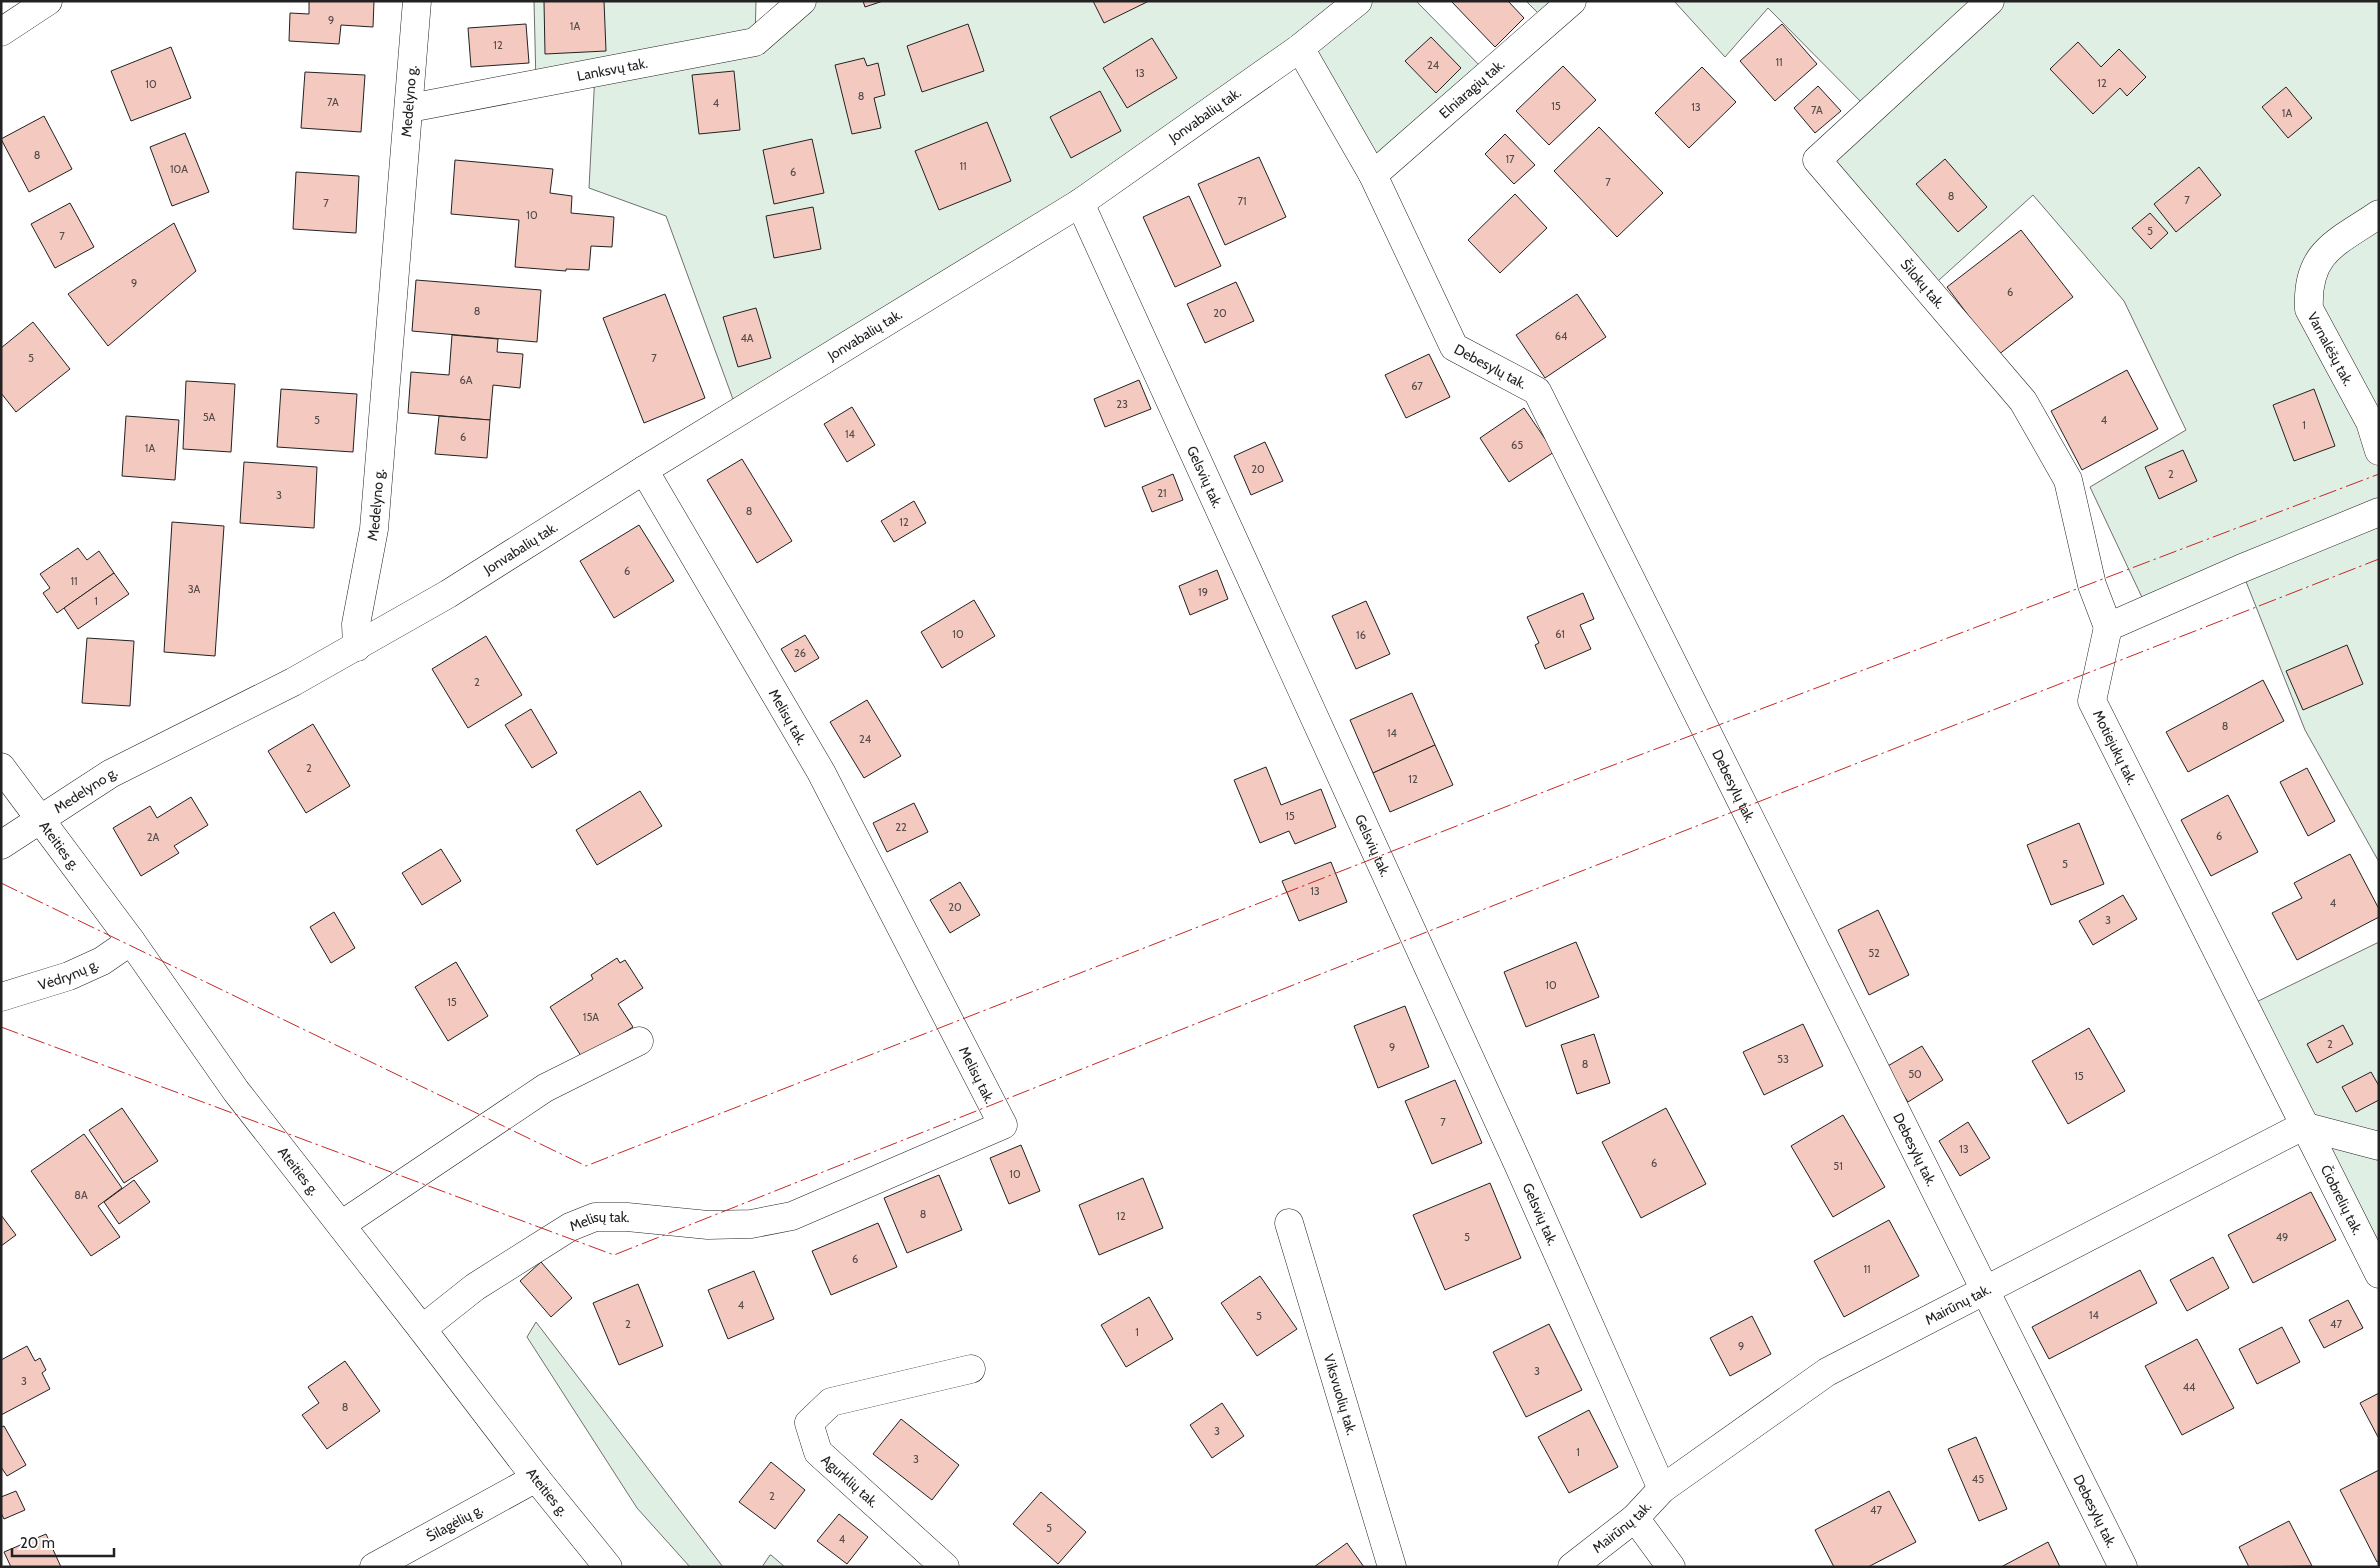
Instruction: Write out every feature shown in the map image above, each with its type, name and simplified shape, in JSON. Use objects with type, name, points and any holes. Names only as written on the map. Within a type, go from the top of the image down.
[{"type":"street","points":[[1,32],[48,1]]},
{"type":"street","name":"Medelyno g.","points":[[1,845],[110,774],[293,682],[356,647],[356,624],[374,529],[410,108],[417,1]]},
{"type":"street","name":"Lanksvų tak.","points":[[410,108],[755,42],[802,1]]},
{"type":"street","name":"Jonvabalių tak.","points":[[356,647],[448,594],[644,470],[1080,204],[1300,48],[1358,1]]},
{"type":"street","name":"Elniaragių tak.","points":[[1373,175],[1572,1]]},
{"type":"street","name":"Šilokų tak.","points":[[1990,1],[1817,160],[2023,401],[2068,480],[2092,585],[2108,627]]},
{"type":"street","name":"Debesylų tak.","points":[[1300,48],[1373,175],[1454,347],[1537,391],[2123,1567]]},
{"type":"street","name":"Gelsvių tak.","points":[[1080,204],[1525,1181],[1662,1489]]},
{"type":"street","name":"Varnalėšų tak.","points":[[2379,214],[2324,251],[2313,269],[2308,288],[2309,309],[2370,422],[2379,451]]},
{"type":"street","name":"Melisų tak.","points":[[422,1329],[475,1287],[570,1227],[595,1217],[627,1217],[708,1225],[751,1224],[792,1216],[1002,1125],[821,772],[644,470]]},
{"type":"street","points":[[2108,627],[2215,579],[2379,512]]},
{"type":"street","name":"Motiejukų tak.","points":[[2108,627],[2092,700],[2303,1126]]},
{"type":"street","name":"Ateities g.","points":[[1,767],[131,941],[236,1092],[536,1478],[608,1567]]},
{"type":"street","name":"Vėdrynų g.","points":[[1,997],[69,976],[102,962],[131,941]]},
{"type":"street","points":[[341,1225],[545,1088],[639,1041]]},
{"type":"street","points":[[2303,1126],[2379,1146]]},
{"type":"street","name":"Mairūnų tak.","points":[[1572,1567],[1635,1518],[1662,1489],[1827,1372],[2303,1126]]},
{"type":"street","name":"Čiobrelių tak.","points":[[2303,1126],[2379,1274]]},
{"type":"street","name":"Viksvuolių tak.","points":[[1289,1222],[1392,1567]]},
{"type":"street","name":"Agurklių tak.","points":[[945,1567],[818,1452],[809,1423],[831,1402],[971,1369]]},
{"type":"street","name":"Šilagėlių g.","points":[[374,1567],[536,1478]]},
{"type":"street","points":[[1635,1518],[1671,1567]]},
{"type":"green space","points":[[534,1],[756,1],[755,41],[802,1],[1416,1],[1488,74],[1373,175],[1300,48],[738,413],[666,216],[589,188],[595,73],[536,84]]},
{"type":"green space","points":[[1526,1],[1572,1],[1547,22]]},
{"type":"green space","points":[[1674,1],[2379,1],[2379,862],[2305,730],[2241,569],[2147,608],[2090,487],[2186,430],[2124,301],[2033,195],[1928,290],[1817,160],[1871,112],[1768,8],[1725,57]]},
{"type":"green space","points":[[2379,942],[2379,1274],[2244,1008]]},
{"type":"green space","points":[[536,1322],[723,1567],[690,1567],[637,1508],[527,1337]]},
{"type":"green space","points":[[771,1555],[785,1567],[762,1567]]},
{"type":"building","points":[[309,1],[374,1],[373,27],[341,25],[339,44],[289,41],[290,13],[309,14]]},
{"type":"building","points":[[544,1],[604,1],[606,51],[545,54]]},
{"type":"building","points":[[863,1],[883,1],[865,7]]},
{"type":"building","points":[[1093,1],[1149,1],[1104,23]]},
{"type":"building","points":[[1451,1],[1508,1],[1524,18],[1495,47]]},
{"type":"building","points":[[526,24],[529,63],[471,67],[468,28]]},
{"type":"building","points":[[968,24],[984,71],[922,92],[907,46]]},
{"type":"building","points":[[1782,24],[1817,64],[1775,101],[1740,61]]},
{"type":"building","points":[[1431,37],[1461,68],[1436,93],[1405,61]]},
{"type":"building","points":[[1152,38],[1177,78],[1127,108],[1103,68]]},
{"type":"building","points":[[2078,42],[2101,67],[2119,49],[2146,77],[2127,96],[2120,88],[2093,114],[2050,69]]},
{"type":"building","points":[[171,47],[191,98],[131,121],[111,71]]},
{"type":"building","points":[[864,58],[867,66],[878,63],[885,95],[874,98],[881,128],[852,134],[835,65]]},
{"type":"building","points":[[1563,66],[1596,100],[1549,145],[1516,111]]},
{"type":"building","points":[[1702,67],[1736,102],[1689,148],[1655,113]]},
{"type":"building","points":[[734,71],[740,130],[699,134],[692,75]]},
{"type":"building","points":[[305,72],[365,75],[361,132],[301,128]]},
{"type":"building","points":[[1818,86],[1841,111],[1815,133],[1794,108]]},
{"type":"building","points":[[2286,87],[2312,118],[2288,138],[2262,107]]},
{"type":"building","points":[[1100,91],[1121,131],[1071,158],[1050,117]]},
{"type":"building","points":[[44,116],[72,169],[29,192],[1,139]]},
{"type":"building","points":[[987,122],[1011,181],[939,210],[915,151]]},
{"type":"building","points":[[1599,127],[1663,193],[1617,237],[1554,171]]},
{"type":"building","points":[[185,133],[209,192],[172,206],[150,147]]},
{"type":"building","points":[[1505,134],[1535,165],[1514,184],[1485,154]]},
{"type":"building","points":[[812,139],[824,193],[774,204],[763,150]]},
{"type":"building","points":[[1259,157],[1286,217],[1225,245],[1198,184]]},
{"type":"building","points":[[1945,159],[1987,207],[1958,232],[1916,184]]},
{"type":"building","points":[[455,160],[553,169],[550,193],[572,196],[571,213],[614,217],[612,247],[591,246],[589,270],[566,269],[566,271],[515,267],[519,220],[451,214]]},
{"type":"building","points":[[2199,167],[2221,195],[2176,232],[2154,204]]},
{"type":"building","points":[[296,172],[359,176],[356,233],[293,229]]},
{"type":"building","points":[[1515,194],[1547,228],[1500,273],[1468,240]]},
{"type":"building","points":[[1189,196],[1221,266],[1175,287],[1143,217]]},
{"type":"building","points":[[70,203],[94,247],[55,268],[31,224]]},
{"type":"building","points":[[813,207],[821,249],[774,258],[766,216]]},
{"type":"building","points":[[2150,213],[2168,233],[2151,249],[2132,228]]},
{"type":"building","points":[[174,223],[196,271],[108,346],[68,294]]},
{"type":"building","points":[[2021,230],[2073,297],[1998,355],[1947,287]]},
{"type":"building","points":[[416,280],[541,290],[537,342],[412,331]]},
{"type":"building","points":[[1236,282],[1254,321],[1205,343],[1187,304]]},
{"type":"building","points":[[665,294],[705,398],[644,423],[603,318]]},
{"type":"building","points":[[1577,294],[1606,337],[1545,378],[1516,335]]},
{"type":"building","points":[[756,308],[771,358],[738,367],[723,317]]},
{"type":"building","points":[[33,322],[70,369],[16,412],[1,393],[1,348]]},
{"type":"building","points":[[452,335],[498,339],[497,352],[523,354],[520,388],[493,385],[490,420],[408,413],[411,372],[449,375]]},
{"type":"building","points":[[1429,354],[1450,397],[1406,418],[1385,375]]},
{"type":"building","points":[[2127,370],[2158,429],[2082,470],[2051,411]]},
{"type":"building","points":[[1139,380],[1151,409],[1105,427],[1094,399]]},
{"type":"building","points":[[186,381],[235,384],[231,452],[183,449]]},
{"type":"building","points":[[281,389],[357,394],[353,452],[277,447]]},
{"type":"building","points":[[2314,389],[2335,446],[2294,461],[2273,405]]},
{"type":"building","points":[[852,407],[875,445],[847,462],[824,424]]},
{"type":"building","points":[[1524,408],[1554,452],[1509,482],[1480,438]]},
{"type":"building","points":[[126,416],[179,420],[175,480],[122,476]]},
{"type":"building","points":[[439,416],[490,420],[487,458],[435,454]]},
{"type":"building","points":[[1265,442],[1283,481],[1251,495],[1234,456]]},
{"type":"building","points":[[2183,450],[2197,481],[2159,499],[2145,467]]},
{"type":"building","points":[[742,459],[792,541],[757,563],[707,480]]},
{"type":"building","points":[[244,462],[317,467],[314,528],[240,523]]},
{"type":"building","points":[[1173,474],[1183,500],[1152,512],[1142,487]]},
{"type":"building","points":[[914,501],[926,523],[894,542],[881,521]]},
{"type":"building","points":[[172,522],[224,526],[215,656],[164,652]]},
{"type":"building","points":[[639,525],[674,581],[614,618],[580,561]]},
{"type":"building","points":[[78,548],[87,560],[99,551],[114,573],[57,613],[43,593],[50,588],[40,574]]},
{"type":"building","points":[[1217,570],[1228,599],[1190,615],[1179,586]]},
{"type":"building","points":[[114,573],[129,594],[78,629],[64,608]]},
{"type":"building","points":[[1583,593],[1594,619],[1580,625],[1591,649],[1545,669],[1535,645],[1539,643],[1527,617]]},
{"type":"building","points":[[974,600],[995,636],[942,668],[921,632]]},
{"type":"building","points":[[1366,601],[1390,654],[1356,669],[1332,616]]},
{"type":"building","points":[[805,635],[819,658],[795,672],[781,649]]},
{"type":"building","points":[[486,636],[522,695],[468,728],[432,669]]},
{"type":"building","points":[[87,638],[134,641],[130,706],[82,703]]},
{"type":"building","points":[[2347,645],[2363,684],[2303,710],[2286,671]]},
{"type":"building","points":[[2263,680],[2284,721],[2188,772],[2166,732]]},
{"type":"building","points":[[1412,693],[1435,745],[1373,773],[1350,720]]},
{"type":"building","points":[[867,700],[901,756],[864,778],[830,722]]},
{"type":"building","points":[[531,709],[557,753],[532,768],[505,725]]},
{"type":"building","points":[[313,724],[350,786],[306,813],[268,751]]},
{"type":"building","points":[[1435,745],[1453,785],[1390,812],[1373,773]]},
{"type":"building","points":[[1266,767],[1281,805],[1321,789],[1336,827],[1295,844],[1289,831],[1260,843],[1234,780]]},
{"type":"building","points":[[2307,768],[2335,821],[2308,836],[2280,782]]},
{"type":"building","points":[[640,791],[662,826],[597,865],[576,830]]},
{"type":"building","points":[[2228,795],[2258,852],[2211,876],[2181,820]]},
{"type":"building","points":[[191,797],[208,825],[174,846],[179,853],[141,876],[113,828],[150,806],[157,818]]},
{"type":"building","points":[[914,803],[928,832],[887,852],[873,823]]},
{"type":"building","points":[[2079,823],[2104,884],[2051,905],[2027,845]]},
{"type":"building","points":[[441,849],[461,881],[422,905],[402,873]]},
{"type":"building","points":[[2350,854],[2379,909],[2379,917],[2297,960],[2272,913],[2302,898],[2294,883]]},
{"type":"building","points":[[1331,862],[1347,902],[1299,921],[1282,881]]},
{"type":"building","points":[[960,882],[980,915],[950,933],[930,900]]},
{"type":"building","points":[[2123,895],[2137,919],[2093,945],[2079,921]]},
{"type":"building","points":[[1878,910],[1909,975],[1869,995],[1838,930]]},
{"type":"building","points":[[334,912],[355,948],[331,963],[310,927]]},
{"type":"building","points":[[1576,942],[1599,997],[1526,1027],[1504,972]]},
{"type":"building","points":[[617,958],[620,963],[625,960],[643,988],[618,1004],[633,1027],[583,1059],[550,1007],[593,979],[591,975]]},
{"type":"building","points":[[456,962],[488,1016],[448,1041],[415,987]]},
{"type":"building","points":[[1405,1006],[1429,1067],[1378,1088],[1354,1026]]},
{"type":"building","points":[[1803,1024],[1823,1066],[1764,1095],[1743,1052]]},
{"type":"building","points":[[2343,1025],[2353,1044],[2317,1063],[2307,1044]]},
{"type":"building","points":[[2089,1028],[2125,1091],[2068,1124],[2032,1061]]},
{"type":"building","points":[[1594,1034],[1610,1083],[1577,1094],[1561,1045]]},
{"type":"building","points":[[1922,1046],[1943,1080],[1908,1102],[1886,1067]]},
{"type":"building","points":[[2371,1072],[2379,1086],[2379,1100],[2356,1112],[2342,1087]]},
{"type":"building","points":[[1455,1080],[1482,1143],[1432,1164],[1405,1101]]},
{"type":"building","points":[[122,1108],[158,1161],[124,1183],[89,1130]]},
{"type":"building","points":[[1666,1108],[1706,1184],[1641,1218],[1602,1142]]},
{"type":"building","points":[[1843,1115],[1885,1187],[1833,1217],[1791,1146]]},
{"type":"building","points":[[1968,1122],[1990,1158],[1960,1176],[1939,1141]]},
{"type":"building","points":[[84,1134],[122,1188],[98,1206],[120,1237],[91,1256],[31,1171]]},
{"type":"building","points":[[1021,1145],[1040,1191],[1009,1204],[990,1158]]},
{"type":"building","points":[[939,1175],[962,1230],[907,1253],[884,1198]]},
{"type":"building","points":[[1143,1178],[1163,1228],[1099,1255],[1079,1205]]},
{"type":"building","points":[[134,1180],[150,1202],[119,1224],[104,1202]]},
{"type":"building","points":[[1490,1183],[1521,1258],[1445,1290],[1413,1215]]},
{"type":"building","points":[[2311,1192],[2336,1240],[2253,1283],[2228,1235]]},
{"type":"building","points":[[1,1215],[16,1235],[1,1246]]},
{"type":"building","points":[[1889,1220],[1919,1276],[1844,1317],[1814,1261]]},
{"type":"building","points":[[878,1223],[897,1267],[831,1295],[812,1251]]},
{"type":"building","points":[[2213,1257],[2229,1288],[2187,1311],[2170,1280]]},
{"type":"building","points":[[541,1262],[572,1298],[551,1317],[520,1281]]},
{"type":"building","points":[[2140,1270],[2157,1303],[2049,1359],[2032,1327]]},
{"type":"building","points":[[754,1271],[774,1319],[728,1339],[708,1290]]},
{"type":"building","points":[[1260,1276],[1297,1329],[1257,1356],[1221,1303]]},
{"type":"building","points":[[638,1284],[663,1346],[619,1365],[593,1303]]},
{"type":"building","points":[[1149,1297],[1173,1339],[1126,1367],[1101,1325]]},
{"type":"building","points":[[2348,1300],[2363,1328],[2324,1348],[2309,1320]]},
{"type":"building","points":[[1752,1316],[1771,1354],[1730,1376],[1710,1338]]},
{"type":"building","points":[[1549,1324],[1582,1390],[1526,1417],[1493,1352]]},
{"type":"building","points":[[2282,1327],[2300,1362],[2257,1384],[2239,1349]]},
{"type":"building","points":[[2197,1339],[2234,1408],[2182,1435],[2145,1366]]},
{"type":"building","points":[[27,1346],[35,1361],[40,1358],[46,1370],[42,1373],[50,1389],[1,1415],[1,1360]]},
{"type":"building","points":[[345,1361],[380,1411],[327,1449],[302,1415],[319,1403],[308,1387]]},
{"type":"building","points":[[2379,1393],[2379,1436],[2378,1437],[2360,1403]]},
{"type":"building","points":[[1222,1403],[1244,1436],[1212,1458],[1190,1425]]},
{"type":"building","points":[[1589,1410],[1618,1467],[1569,1493],[1538,1437]]},
{"type":"building","points":[[901,1419],[959,1465],[932,1500],[873,1454]]},
{"type":"building","points":[[4,1426],[26,1465],[7,1476],[1,1467],[1,1427]]},
{"type":"building","points":[[1976,1437],[2007,1509],[1979,1521],[1948,1449]]},
{"type":"building","points":[[771,1462],[805,1490],[775,1529],[739,1502]]},
{"type":"building","points":[[2379,1470],[2379,1561],[2377,1562],[2340,1490]]},
{"type":"building","points":[[16,1491],[25,1510],[4,1519],[1,1513],[1,1497]]},
{"type":"building","points":[[1889,1491],[1916,1542],[1868,1567],[1834,1567],[1815,1530]]},
{"type":"building","points":[[1041,1492],[1086,1532],[1058,1564],[1013,1524]]},
{"type":"building","points":[[839,1514],[868,1537],[847,1564],[817,1541]]},
{"type":"building","points":[[2289,1521],[2312,1566],[2249,1567],[2239,1547]]},
{"type":"building","points":[[46,1534],[61,1567],[11,1567],[4,1552]]},
{"type":"building","points":[[2048,1542],[2060,1567],[2001,1567]]},
{"type":"building","points":[[1347,1543],[1364,1567],[1314,1567]]},
{"type":"power","points":[[1,883],[586,1166],[1582,777],[2379,474]]},
{"type":"power","points":[[1,1027],[614,1255],[1482,910],[2379,559]]}]
